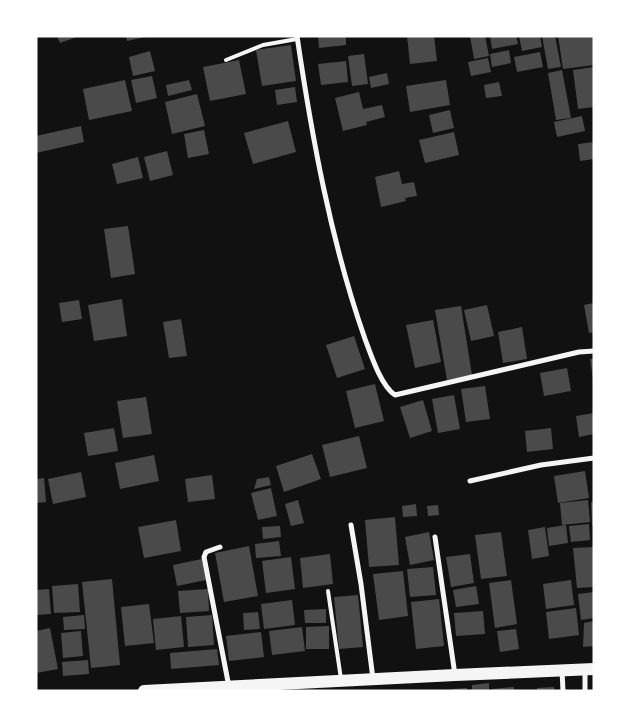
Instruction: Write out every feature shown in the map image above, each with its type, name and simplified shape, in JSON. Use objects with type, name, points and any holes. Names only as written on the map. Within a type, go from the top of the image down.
[{"type":"main road","points":[[144,691],[229,687],[260,688],[373,679],[589,670]]},
{"type":"street","points":[[297,38],[328,207],[357,314],[372,356],[389,391],[395,395],[594,350]]},
{"type":"street","points":[[470,481],[541,465],[594,458]]},
{"type":"street","points":[[351,525],[361,584],[373,679]]},
{"type":"street","points":[[435,537],[455,675]]},
{"type":"street","points":[[220,547],[206,552],[204,557],[229,687]]},
{"type":"street","points":[[562,670],[563,691]]},
{"type":"street","points":[[585,691],[589,670]]},
{"type":"lane","points":[[226,60],[263,45],[297,38]]},
{"type":"lane","points":[[328,590],[341,681]]},
{"type":"building","points":[[57,36],[77,36],[77,37],[60,43]]},
{"type":"building","points":[[126,36],[144,36],[145,37],[127,41]]},
{"type":"building","points":[[318,36],[346,36],[346,45],[319,48]]},
{"type":"building","points":[[407,36],[434,36],[437,61],[410,64]]},
{"type":"building","points":[[470,36],[485,36],[489,56],[474,59]]},
{"type":"building","points":[[490,36],[516,36],[518,44],[492,49]]},
{"type":"building","points":[[519,36],[540,36],[542,47],[522,51]]},
{"type":"building","points":[[542,36],[555,36],[561,67],[548,69]]},
{"type":"building","points":[[558,36],[594,36],[594,65],[563,69]]},
{"type":"building","points":[[291,45],[296,81],[262,86],[256,50]]},
{"type":"building","points":[[509,50],[511,63],[492,67],[490,54]]},
{"type":"building","points":[[150,51],[155,71],[133,76],[129,57]]},
{"type":"building","points":[[540,52],[543,67],[517,72],[514,57]]},
{"type":"building","points":[[364,54],[368,84],[352,86],[348,56]]},
{"type":"building","points":[[488,58],[491,72],[471,76],[468,62]]},
{"type":"building","points":[[239,60],[246,94],[210,101],[203,67]]},
{"type":"building","points":[[346,61],[348,82],[321,85],[318,64]]},
{"type":"building","points":[[594,67],[594,107],[578,109],[573,70]]},
{"type":"building","points":[[562,70],[571,118],[556,120],[548,73]]},
{"type":"building","points":[[387,73],[389,84],[371,88],[369,77]]},
{"type":"building","points":[[152,76],[157,98],[136,103],[131,80]]},
{"type":"building","points":[[125,80],[132,111],[89,120],[83,89]]},
{"type":"building","points":[[189,80],[192,90],[168,96],[166,85]]},
{"type":"building","points":[[446,80],[450,105],[410,112],[406,86]]},
{"type":"building","points":[[499,82],[502,96],[486,98],[484,85]]},
{"type":"building","points":[[295,87],[297,102],[277,105],[275,90]]},
{"type":"building","points":[[359,92],[363,109],[382,105],[385,117],[366,122],[367,125],[343,131],[335,98]]},
{"type":"building","points":[[197,94],[205,126],[172,134],[165,102]]},
{"type":"building","points":[[450,110],[454,128],[433,133],[429,115]]},
{"type":"building","points":[[582,116],[585,131],[557,137],[554,122]]},
{"type":"building","points":[[288,121],[296,152],[253,164],[244,133]]},
{"type":"building","points":[[81,126],[84,142],[36,153],[36,136]]},
{"type":"building","points":[[204,130],[209,154],[188,158],[184,134]]},
{"type":"building","points":[[454,132],[459,155],[425,163],[419,140]]},
{"type":"building","points":[[594,142],[594,159],[580,161],[578,144]]},
{"type":"building","points":[[167,151],[173,175],[150,181],[144,157]]},
{"type":"building","points":[[138,157],[143,178],[117,184],[112,164]]},
{"type":"building","points":[[399,171],[402,184],[414,182],[417,196],[405,198],[406,201],[381,207],[375,177]]},
{"type":"building","points":[[128,226],[135,274],[111,278],[104,229]]},
{"type":"building","points":[[122,299],[127,336],[94,341],[88,305]]},
{"type":"building","points":[[79,300],[82,319],[62,322],[59,303]]},
{"type":"building","points":[[594,303],[594,332],[589,333],[584,305]]},
{"type":"building","points":[[487,305],[494,336],[471,341],[464,310]]},
{"type":"building","points":[[461,306],[472,375],[447,380],[435,310]]},
{"type":"building","points":[[181,319],[187,356],[169,358],[163,322]]},
{"type":"building","points":[[433,320],[441,362],[415,368],[406,325]]},
{"type":"building","points":[[522,327],[527,359],[503,363],[498,332]]},
{"type":"building","points":[[354,336],[365,369],[337,378],[326,345]]},
{"type":"building","points":[[590,359],[594,359],[594,379],[593,379]]},
{"type":"building","points":[[567,368],[571,391],[544,396],[540,373]]},
{"type":"building","points":[[375,384],[384,421],[355,428],[346,391]]},
{"type":"building","points":[[485,386],[490,419],[466,422],[461,389]]},
{"type":"building","points":[[454,395],[460,429],[438,433],[432,399]]},
{"type":"building","points":[[146,397],[152,434],[123,438],[117,401]]},
{"type":"building","points":[[423,400],[432,431],[410,438],[400,407]]},
{"type":"building","points":[[594,413],[594,434],[579,437],[576,416]]},
{"type":"building","points":[[114,428],[118,451],[88,456],[84,433]]},
{"type":"building","points":[[551,428],[553,449],[527,452],[525,431]]},
{"type":"building","points":[[359,436],[367,468],[330,477],[322,445]]},
{"type":"building","points":[[312,454],[321,479],[284,492],[276,466]]},
{"type":"building","points":[[154,455],[159,481],[120,489],[115,463]]},
{"type":"building","points":[[585,471],[589,498],[558,503],[554,476]]},
{"type":"building","points":[[81,472],[86,497],[53,504],[48,479]]},
{"type":"building","points":[[212,475],[215,499],[188,502],[185,479]]},
{"type":"building","points":[[269,477],[271,485],[254,489],[257,479]]},
{"type":"building","points":[[44,478],[46,502],[36,503],[36,479]]},
{"type":"building","points":[[271,488],[277,516],[258,520],[251,493]]},
{"type":"building","points":[[298,500],[304,523],[291,526],[285,504]]},
{"type":"building","points":[[588,500],[590,522],[562,525],[560,503]]},
{"type":"building","points":[[591,502],[594,502],[594,525],[592,525]]},
{"type":"building","points":[[416,504],[417,516],[403,517],[402,506]]},
{"type":"building","points":[[438,505],[439,515],[428,516],[427,506]]},
{"type":"building","points":[[395,517],[399,565],[369,567],[365,520]]},
{"type":"building","points":[[176,520],[181,551],[144,558],[138,527]]},
{"type":"building","points":[[589,524],[590,540],[571,542],[569,526]]},
{"type":"building","points":[[566,525],[568,543],[549,546],[547,528]]},
{"type":"building","points":[[280,526],[281,537],[263,539],[262,527]]},
{"type":"building","points":[[545,527],[549,556],[532,559],[528,530]]},
{"type":"building","points":[[429,532],[434,560],[410,565],[405,537]]},
{"type":"building","points":[[501,532],[507,576],[481,579],[475,535]]},
{"type":"building","points":[[279,541],[281,556],[256,558],[255,544]]},
{"type":"building","points":[[249,546],[258,596],[224,602],[215,553]]},
{"type":"building","points":[[593,547],[594,587],[577,588],[573,548]]},
{"type":"building","points":[[330,554],[333,584],[303,588],[300,558]]},
{"type":"building","points":[[470,554],[474,583],[451,587],[446,557]]},
{"type":"building","points":[[291,557],[295,589],[266,593],[262,561]]},
{"type":"building","points":[[202,559],[206,580],[177,586],[173,565]]},
{"type":"building","points":[[433,567],[436,595],[410,597],[407,569]]},
{"type":"building","points":[[403,571],[408,616],[379,620],[373,574]]},
{"type":"building","points":[[112,579],[120,665],[91,668],[82,582]]},
{"type":"building","points":[[511,580],[517,624],[495,628],[489,583]]},
{"type":"building","points":[[571,580],[574,605],[546,609],[543,584]]},
{"type":"building","points":[[78,584],[80,612],[54,613],[52,586]]},
{"type":"building","points":[[476,586],[479,604],[456,607],[453,590]]},
{"type":"building","points":[[49,589],[51,614],[36,615],[36,590]]},
{"type":"building","points":[[208,589],[209,611],[180,613],[178,591]]},
{"type":"building","points":[[594,592],[594,618],[581,620],[578,594]]},
{"type":"building","points":[[358,595],[363,647],[339,649],[334,597]]},
{"type":"building","points":[[439,599],[444,646],[416,649],[411,602]]},
{"type":"building","points":[[292,600],[295,625],[264,629],[261,604]]},
{"type":"building","points":[[149,604],[154,643],[125,646],[121,607]]},
{"type":"building","points":[[576,608],[579,635],[549,639],[546,612]]},
{"type":"building","points":[[326,609],[326,623],[305,623],[304,610]]},
{"type":"building","points":[[483,611],[485,634],[456,636],[454,613]]},
{"type":"building","points":[[258,612],[260,629],[244,630],[243,613]]},
{"type":"building","points":[[84,615],[85,629],[64,630],[63,617]]},
{"type":"building","points":[[212,615],[214,645],[188,647],[186,617]]},
{"type":"building","points":[[181,616],[184,647],[156,650],[153,619]]},
{"type":"building","points":[[594,621],[594,646],[583,647],[584,623]]},
{"type":"building","points":[[329,626],[329,649],[306,649],[306,627]]},
{"type":"building","points":[[302,627],[305,651],[272,655],[269,631]]},
{"type":"building","points":[[50,628],[58,669],[36,673],[36,631]]},
{"type":"building","points":[[516,629],[519,649],[500,652],[497,631]]},
{"type":"building","points":[[81,631],[83,656],[63,658],[61,633]]},
{"type":"building","points":[[261,632],[264,657],[229,661],[226,636]]},
{"type":"building","points":[[217,649],[219,665],[171,669],[170,653]]},
{"type":"building","points":[[88,660],[89,674],[63,676],[62,662]]},
{"type":"building","points":[[489,683],[489,691],[472,691],[472,685]]},
{"type":"building","points":[[514,687],[514,691],[492,691],[492,689]]},
{"type":"building","points":[[554,687],[555,691],[537,691],[537,688]]},
{"type":"building","points":[[467,688],[467,691],[452,691],[452,689]]}]
